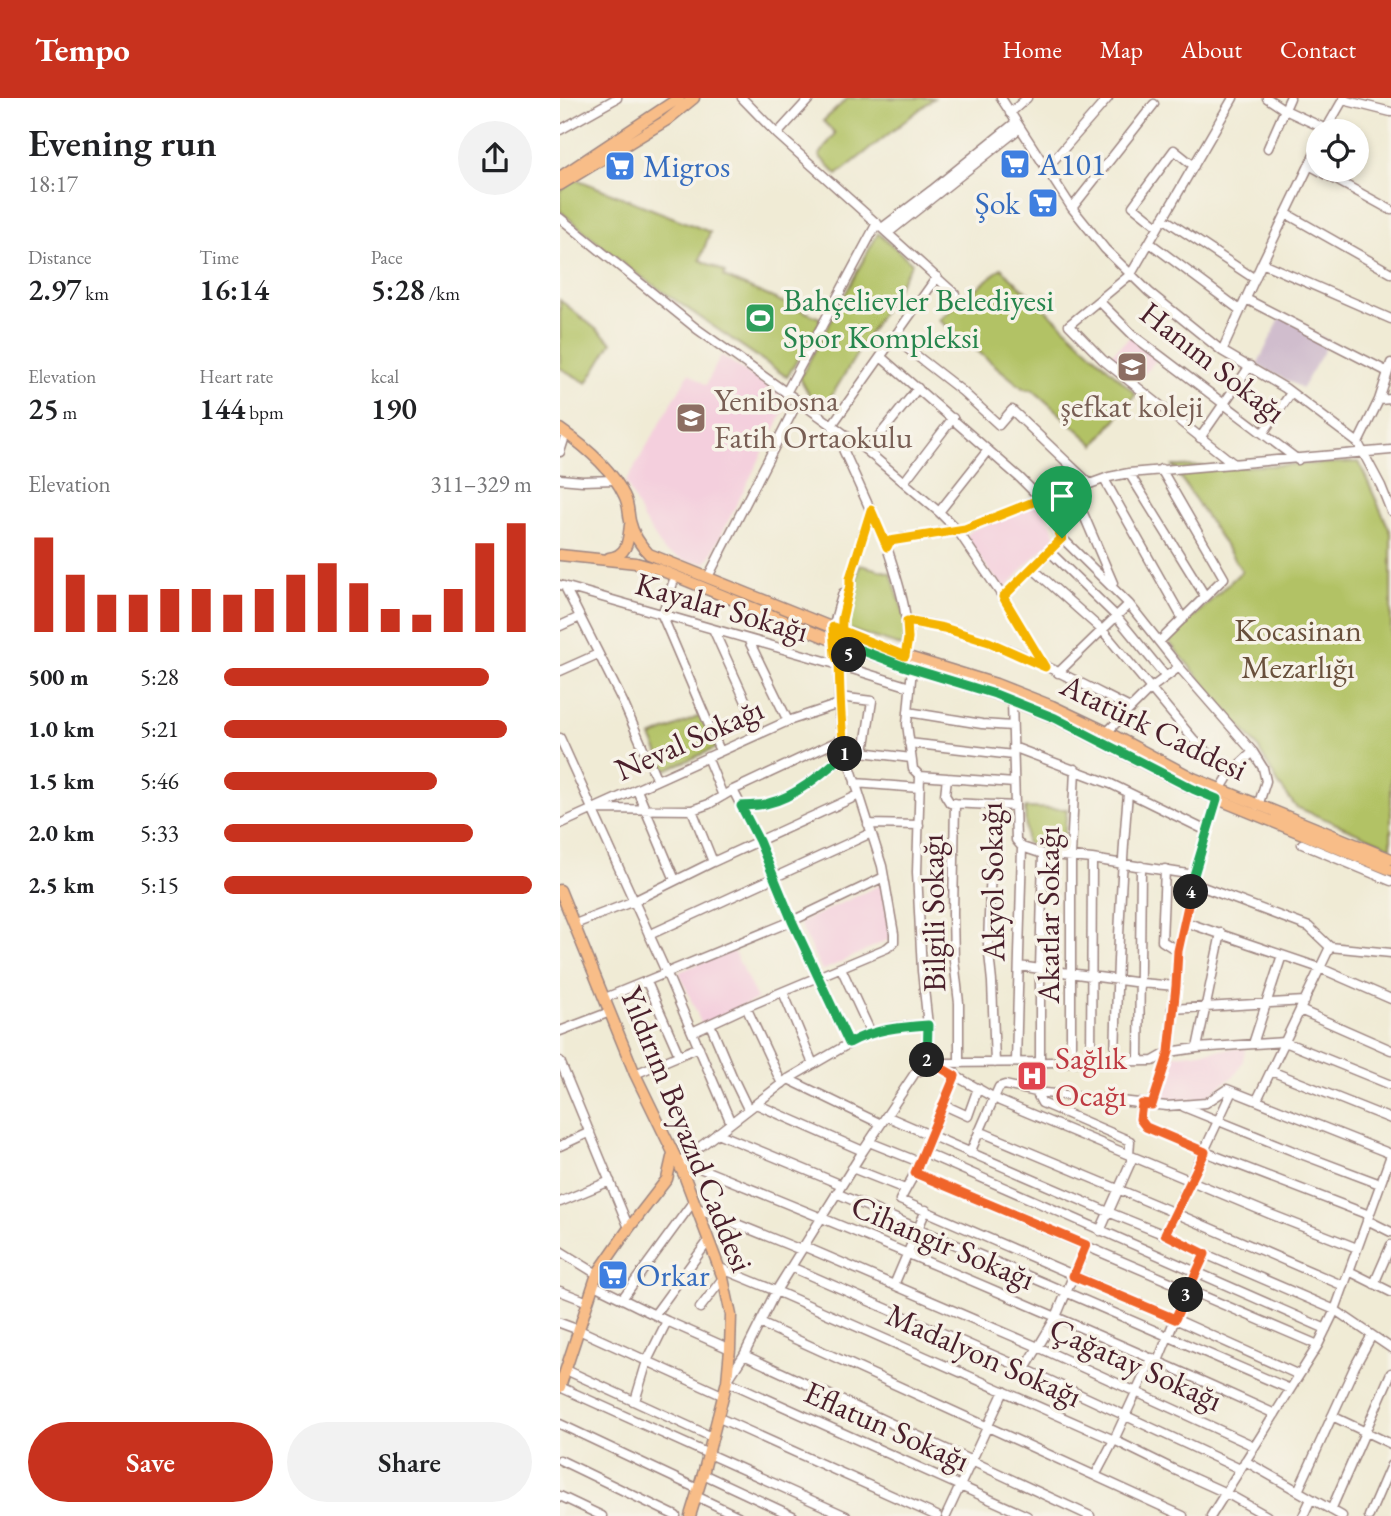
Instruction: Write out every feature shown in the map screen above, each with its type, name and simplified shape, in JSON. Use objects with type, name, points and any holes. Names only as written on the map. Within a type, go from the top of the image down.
[{"type":"main road","points":[[560,177],[679,98]]},
{"type":"main road","points":[[560,185],[667,120],[694,98]]},
{"type":"main road","name":"Atatürk Caddesi","points":[[563,431],[592,454],[615,480],[629,506],[630,522],[640,545],[649,554],[905,656],[1007,688],[1052,706],[1107,732],[1219,794],[1258,806],[1391,859]]},
{"type":"main road","points":[[601,559],[624,551],[630,522]]},
{"type":"main road","points":[[560,555],[636,563],[658,569],[837,642],[1012,701],[1055,718],[1193,789],[1219,794],[1391,870]]},
{"type":"main road","points":[[839,663],[858,649]]},
{"type":"main road","name":"Yıldırım Beyazıd Caddesi","points":[[560,890],[564,912],[575,924],[635,1074],[678,1159],[721,1273],[731,1315],[724,1396],[690,1516]]},
{"type":"main road","points":[[562,1380],[565,1356],[579,1329],[597,1274],[667,1179],[678,1159]]},
{"type":"main road","points":[[667,1179],[684,1175]]},
{"type":"street","points":[[560,130],[617,98]]},
{"type":"street","points":[[742,98],[777,134],[955,294]]},
{"type":"street","points":[[751,106],[758,98]]},
{"type":"street","points":[[777,134],[810,98]]},
{"type":"street","points":[[1001,98],[1072,208],[1105,249],[1149,292],[1222,351],[1291,393],[1358,443],[1391,511]]},
{"type":"street","points":[[1010,113],[1027,98]]},
{"type":"street","points":[[1046,169],[1108,98]]},
{"type":"street","points":[[1233,98],[1131,274],[1069,325],[1103,360],[1234,464]]},
{"type":"street","points":[[1267,98],[1306,120]]},
{"type":"street","points":[[1268,148],[1290,98]]},
{"type":"street","points":[[1332,119],[1344,99],[1391,112]]},
{"type":"street","points":[[1072,208],[1154,104]]},
{"type":"street","points":[[786,393],[883,228],[1018,125]]},
{"type":"street","points":[[1194,166],[1174,150],[1133,206],[1255,279]]},
{"type":"street","points":[[1222,351],[1306,172]]},
{"type":"street","points":[[1340,182],[1391,210]]},
{"type":"street","points":[[1287,214],[1391,273]]},
{"type":"street","points":[[560,218],[697,329],[867,451],[939,512],[958,531],[1003,597],[1045,667]]},
{"type":"street","points":[[1150,243],[1240,310]]},
{"type":"street","points":[[1262,263],[1391,319]]},
{"type":"street","points":[[832,425],[937,277]]},
{"type":"street","points":[[1246,299],[1390,367],[1379,400],[1358,443]]},
{"type":"street","name":"Hanım Sokağı","points":[[1099,301],[1134,336],[1298,460]]},
{"type":"street","points":[[908,349],[962,391],[999,425],[1012,410],[1090,484]]},
{"type":"street","points":[[881,357],[953,418],[1041,499],[1062,538],[1129,604],[1252,752],[1263,768],[1266,781],[1258,806]]},
{"type":"street","points":[[1200,438],[1250,366]]},
{"type":"street","points":[[867,451],[919,388]]},
{"type":"street","points":[[1263,433],[1291,393]]},
{"type":"street","points":[[1379,400],[1391,400]]},
{"type":"street","points":[[708,577],[798,401]]},
{"type":"street","points":[[904,482],[953,418]]},
{"type":"street","points":[[832,425],[887,547],[900,588],[907,621],[905,656]]},
{"type":"street","points":[[560,452],[563,431]]},
{"type":"street","points":[[939,512],[988,450]]},
{"type":"street","points":[[887,547],[890,541],[958,531],[1041,499],[1129,473],[1391,450]]},
{"type":"street","points":[[1159,642],[1224,578],[1161,470]]},
{"type":"street","points":[[1129,473],[1205,596]]},
{"type":"street","points":[[560,479],[615,480]]},
{"type":"street","points":[[1104,479],[1183,618]]},
{"type":"street","points":[[1381,486],[1391,486]]},
{"type":"street","points":[[1073,490],[1115,589]]},
{"type":"street","points":[[692,1032],[887,948],[894,942],[882,866],[842,739],[839,663],[835,655],[837,628],[871,510]]},
{"type":"street","points":[[1003,597],[1062,538]]},
{"type":"street","points":[[1049,551],[1117,617],[1166,677]]},
{"type":"street","points":[[1032,568],[1103,631],[1194,740],[1231,772]]},
{"type":"street","points":[[675,577],[662,615],[720,751]]},
{"type":"street","points":[[562,586],[623,702],[657,779]]},
{"type":"street","name":"Kayalar Sokağı","points":[[562,586],[714,631],[839,663],[910,687]]},
{"type":"street","points":[[1058,673],[1129,604]]},
{"type":"street","points":[[560,625],[580,617]]},
{"type":"street","points":[[907,621],[944,628],[989,642],[1130,708]]},
{"type":"street","points":[[714,631],[760,733]]},
{"type":"street","points":[[750,641],[788,721]]},
{"type":"street","points":[[560,671],[598,653]]},
{"type":"street","points":[[1107,732],[1151,688],[1179,667]]},
{"type":"street","points":[[912,668],[907,724],[913,769],[920,776],[1014,783]]},
{"type":"street","points":[[839,700],[872,701],[864,752]]},
{"type":"street","name":"Neval Sokağı","points":[[560,824],[839,700]]},
{"type":"street","name":"Akyol Sokağı","points":[[1012,701],[1016,841],[1022,847],[1016,1062]]},
{"type":"street","points":[[908,712],[982,724],[1013,726]]},
{"type":"street","points":[[560,738],[731,1122]]},
{"type":"street","points":[[592,809],[692,810],[842,739]]},
{"type":"street","points":[[909,743],[1013,751],[1075,769],[1206,831]]},
{"type":"street","points":[[741,806],[769,803],[787,795],[813,781],[845,751],[911,758]]},
{"type":"street","points":[[1152,1105],[1169,1052],[1178,951],[1206,831],[1219,794],[1231,772],[1252,752]]},
{"type":"street","points":[[707,757],[723,796]]},
{"type":"street","name":"Akatlar Sokağı","points":[[1071,1062],[1071,856],[1075,769]]},
{"type":"street","points":[[920,776],[917,872],[922,971],[931,1066]]},
{"type":"street","name":"Bilgili Sokağı","points":[[905,1189],[915,1173],[944,1105],[957,1063],[959,1003],[953,914],[955,803],[950,803],[945,795],[947,778]]},
{"type":"street","points":[[855,783],[920,788]]},
{"type":"street","points":[[637,790],[675,880]]},
{"type":"street","points":[[733,790],[759,841],[792,921],[849,1043]]},
{"type":"street","points":[[1115,1062],[1116,979],[1128,793]]},
{"type":"street","points":[[575,924],[634,901],[859,795]]},
{"type":"street","points":[[955,803],[1015,806]]},
{"type":"street","points":[[994,805],[988,944],[995,1063]]},
{"type":"street","points":[[692,810],[713,862]]},
{"type":"street","points":[[868,824],[919,825]]},
{"type":"street","points":[[649,935],[871,833]]},
{"type":"street","points":[[1302,844],[1391,881]]},
{"type":"street","points":[[1022,847],[1043,854],[1165,869],[1310,927],[1330,947],[1391,953]]},
{"type":"street","points":[[1040,1062],[1043,854]]},
{"type":"street","points":[[1091,1062],[1092,859]]},
{"type":"street","points":[[1139,1061],[1141,866]]},
{"type":"street","points":[[1165,869],[1162,941],[1178,951]]},
{"type":"street","points":[[605,998],[792,921],[884,877]]},
{"type":"street","points":[[1185,922],[1320,968],[1391,999]]},
{"type":"street","points":[[1197,1048],[1221,933]]},
{"type":"street","points":[[1256,1100],[1330,947]]},
{"type":"street","points":[[1253,1044],[1282,955]]},
{"type":"street","points":[[1019,965],[1176,986]]},
{"type":"street","points":[[841,968],[871,1033]]},
{"type":"street","points":[[647,982],[679,1055]]},
{"type":"street","points":[[783,992],[813,1065]]},
{"type":"street","points":[[1172,1009],[1305,1001]]},
{"type":"street","points":[[746,1007],[785,1082],[930,1135],[1165,1234],[1335,1310],[1391,1348]]},
{"type":"street","points":[[1300,1010],[1391,1050]]},
{"type":"street","points":[[560,1031],[610,1012]]},
{"type":"street","points":[[710,1024],[732,1076],[752,1107],[863,1152]]},
{"type":"street","points":[[678,1159],[785,1082],[862,1036],[894,1027],[928,1025]]},
{"type":"street","points":[[727,1381],[802,1248],[915,1073],[931,1066],[957,1063],[1153,1061],[1169,1052],[1285,1042],[1391,1085]]},
{"type":"street","points":[[635,1074],[699,1047]]},
{"type":"street","points":[[560,1061],[629,1228]]},
{"type":"street","points":[[931,1066],[1030,1114],[1357,1248]]},
{"type":"street","points":[[1271,1071],[1391,1119]]},
{"type":"street","points":[[970,1153],[999,1087],[1004,1085],[1035,1093],[1152,1105],[1206,1103],[1227,1089],[1391,1154],[1326,1329],[1211,1516]]},
{"type":"street","points":[[944,1105],[968,1116],[978,1088]]},
{"type":"street","points":[[1165,1234],[1232,1091]]},
{"type":"street","points":[[1035,1093],[1042,1103],[1130,1141],[1131,1156],[1100,1231]]},
{"type":"street","points":[[1030,1114],[1042,1103]]},
{"type":"street","points":[[1142,1104],[1140,1119],[1146,1127],[1368,1218],[1391,1232]]},
{"type":"street","points":[[1182,1105],[1391,1184]]},
{"type":"street","points":[[979,1131],[1344,1286]]},
{"type":"street","points":[[560,1146],[590,1132]]},
{"type":"street","points":[[717,1133],[842,1185]]},
{"type":"street","points":[[869,1142],[919,1162]]},
{"type":"street","points":[[923,1153],[1326,1329]]},
{"type":"street","name":"Cihangir Sokağı","points":[[678,1159],[908,1253],[1155,1359],[1275,1414]]},
{"type":"street","points":[[852,1168],[905,1189],[900,1199],[1299,1376]]},
{"type":"street","points":[[915,1173],[1318,1345]]},
{"type":"street","points":[[560,1202],[610,1181]]},
{"type":"street","points":[[836,1193],[1290,1389]]},
{"type":"street","points":[[622,1298],[694,1204]]},
{"type":"street","name":"Çağatay Sokağı","points":[[694,1204],[1038,1347],[1254,1446]]},
{"type":"street","points":[[894,1285],[926,1210]]},
{"type":"street","points":[[655,1314],[709,1240]]},
{"type":"street","points":[[560,1242],[563,1252],[597,1274]]},
{"type":"street","points":[[1025,1369],[1056,1317],[1086,1245]]},
{"type":"street","points":[[1374,1284],[1391,1245]]},
{"type":"street","points":[[1095,1476],[1168,1336],[1205,1254]]},
{"type":"street","points":[[791,1267],[1242,1465],[1298,1491],[1342,1516]]},
{"type":"street","points":[[1349,1271],[1391,1292]]},
{"type":"street","points":[[699,1308],[721,1273]]},
{"type":"street","name":"Madalyon Sokağı","points":[[721,1273],[776,1291],[1004,1391],[1226,1493],[1267,1516]]},
{"type":"street","points":[[594,1285],[730,1349]]},
{"type":"street","points":[[560,1291],[588,1302]]},
{"type":"street","points":[[635,1401],[647,1361],[667,1321]]},
{"type":"street","points":[[560,1323],[579,1329],[724,1396]]},
{"type":"street","points":[[760,1323],[1183,1516]]},
{"type":"street","points":[[1298,1491],[1372,1335]]},
{"type":"street","points":[[744,1355],[1090,1516]]},
{"type":"street","points":[[1331,1510],[1391,1373]]},
{"type":"street","points":[[562,1380],[635,1401],[712,1437]]},
{"type":"street","points":[[562,1380],[708,1454],[843,1515]]},
{"type":"street","name":"Eflatun Sokağı","points":[[727,1381],[1027,1516]]},
{"type":"street","points":[[946,1516],[1004,1391]]},
{"type":"street","points":[[1332,1416],[1391,1444]]},
{"type":"street","points":[[717,1417],[937,1516]]},
{"type":"street","points":[[560,1424],[697,1492],[738,1516]]},
{"type":"street","points":[[560,1460],[676,1516]]},
{"type":"street","points":[[1368,1516],[1391,1465]]},
{"type":"street","points":[[703,1474],[793,1516]]},
{"type":"street","points":[[560,1496],[602,1516]]},
{"type":"street","points":[[1303,1516],[1311,1499]]},
{"type":"shaded area","points":[[1281,317],[1330,341],[1302,388],[1257,365]]},
{"type":"shaded area","name":"şefkat koleji","points":[[1131,336],[1158,358],[1135,385],[1106,359]]},
{"type":"shaded area","points":[[721,355],[789,401],[709,559],[706,563],[687,561],[665,552],[643,519],[626,482],[689,373],[706,385]]},
{"type":"shaded area","points":[[1040,502],[1055,532],[1055,539],[1004,587],[966,537],[970,531]]},
{"type":"shaded area","points":[[882,884],[892,938],[822,971],[799,923]]},
{"type":"shaded area","points":[[733,949],[757,999],[702,1025],[679,972]]},
{"type":"shaded area","points":[[1246,1047],[1236,1074],[1205,1098],[1176,1103],[1164,1099],[1158,1091],[1168,1062],[1175,1055]]},
{"type":"green space","points":[[848,98],[934,98],[837,175],[819,156],[835,133],[823,121]]},
{"type":"green space","points":[[576,179],[710,232],[700,260],[725,272],[724,277],[822,319],[787,377],[627,267],[560,211],[560,191]]},
{"type":"green space","points":[[878,233],[912,263],[823,410],[816,407],[800,378]]},
{"type":"green space","points":[[1001,268],[1136,394],[1095,445],[1033,390],[1024,389],[939,320]]},
{"type":"green space","points":[[560,300],[612,342],[587,383],[560,368]]},
{"type":"green space","name":"Kocasinan Mezarlığı","points":[[1359,462],[1391,533],[1391,847],[1296,807],[1278,783],[1257,746],[1168,641],[1242,571],[1173,466],[1234,467]]},
{"type":"green space","points":[[860,565],[891,573],[908,627],[904,647],[847,629],[847,614]]},
{"type":"green space","points":[[702,715],[716,748],[666,770],[651,737]]},
{"type":"green space","points":[[1025,808],[1067,809],[1063,847],[1033,847],[1026,842]]},
{"type":"place","name":"A101","points":[[1015,164]]},
{"type":"place","name":"Migros","points":[[620,166]]},
{"type":"place","name":"Şok","points":[[1043,203]]},
{"type":"place","name":"Bahçelievler Belediyesi Spor Kompleksi","points":[[760,318]]},
{"type":"place","name":"şefkat koleji","points":[[1132,367]]},
{"type":"place","name":"Yenibosna Fatih Ortaokulu","points":[[691,418]]},
{"type":"place","name":"Sağlık Ocağı","points":[[1032,1076]]},
{"type":"place","name":"Orkar","points":[[613,1275]]},
{"type":"route","points":[[1062,538],[1003,597],[1045,667],[989,642],[944,628],[907,621],[905,656],[878,646],[841,630],[833,627],[835,655],[839,663],[858,649],[903,666],[995,694],[1055,718],[1217,799],[1194,875],[1178,951],[1169,1052],[1152,1105],[1142,1104],[1140,1119],[1146,1127],[1205,1152],[1165,1234],[1205,1254],[1175,1319],[1073,1276],[1086,1245],[915,1173],[955,1076],[936,1065],[927,1067],[928,1025],[894,1027],[862,1036],[849,1043],[741,806],[769,803],[787,795],[813,781],[846,753],[839,704],[839,663],[839,661],[841,656],[841,630],[842,619],[850,578],[871,510],[887,547],[890,541],[965,529],[1041,499],[1062,538]]}]
